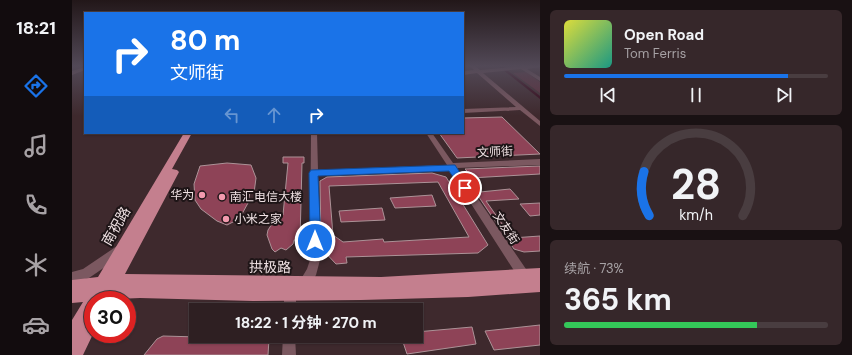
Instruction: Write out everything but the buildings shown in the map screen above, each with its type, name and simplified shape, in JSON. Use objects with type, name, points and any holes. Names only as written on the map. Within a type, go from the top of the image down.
[{"type":"main road","name":"南祝路","points":[[105,290],[129,236],[187,134]]},
{"type":"main road","name":"南祝路","points":[[72,335],[105,290],[193,134]]},
{"type":"main road","name":"拱极路","points":[[72,296],[105,290],[304,284],[381,284],[540,275]]},
{"type":"main road","name":"拱极路","points":[[72,287],[105,290],[290,294],[439,292],[540,285]]},
{"type":"main road","points":[[74,355],[84,336]]},
{"type":"street","points":[[493,83],[540,124]]},
{"type":"street","points":[[464,111],[523,108],[540,120]]},
{"type":"street","points":[[304,284],[312,271],[315,260],[314,134]]},
{"type":"street","name":"文友街","points":[[430,134],[524,276]]},
{"type":"street","name":"文师街","points":[[314,173],[540,162]]},
{"type":"street","points":[[72,276],[84,274],[114,256],[129,236]]},
{"type":"street","points":[[290,294],[290,303]]},
{"type":"street","points":[[289,343],[289,355]]},
{"type":"shaded area","points":[[526,83],[540,83],[540,93]]},
{"type":"waterway","points":[[521,83],[540,98]]},
{"type":"place","name":"华为","points":[[202,195]]},
{"type":"place","name":"南汇电信大楼","points":[[222,197]]},
{"type":"place","name":"小米之家","points":[[226,219]]},
{"type":"route","points":[[315,241],[314,173],[452,168],[465,188]]}]
